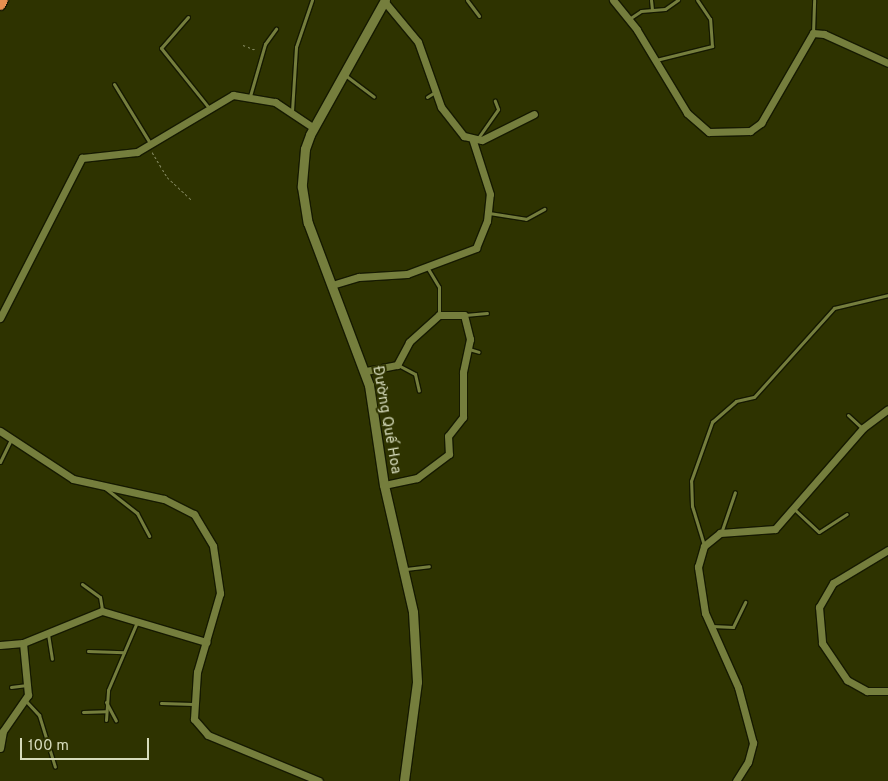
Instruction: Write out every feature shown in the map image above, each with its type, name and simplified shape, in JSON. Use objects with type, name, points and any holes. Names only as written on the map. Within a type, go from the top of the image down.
[{"type":"highway","points":[[0,4],[2,0]]},
{"type":"street","points":[[613,0],[629,19],[698,125],[720,134],[750,131],[761,123],[813,33],[824,34],[888,63]]},
{"type":"street","points":[[332,285],[359,278],[398,276],[425,266],[455,259],[476,248],[488,213],[487,176],[475,141],[444,114],[418,42],[385,1]]},
{"type":"street","name":"Đường Quế Hoa","points":[[385,1],[314,128],[305,149],[304,205],[332,285],[366,371],[384,485],[406,570],[417,656],[404,781]]},
{"type":"street","points":[[0,318],[82,158],[128,154],[149,145],[209,108],[233,96],[250,96],[275,102],[314,128]]},
{"type":"street","points":[[475,141],[534,114]]},
{"type":"street","points":[[366,371],[397,364],[409,342],[439,315],[464,315],[470,349],[463,372],[463,417],[448,436],[446,460],[417,478],[384,485]]},
{"type":"street","points":[[736,781],[748,762],[753,742],[738,687],[711,626],[698,566],[704,546],[722,530],[772,531],[863,428],[888,410]]},
{"type":"street","points":[[0,430],[73,479],[183,506],[204,526],[220,582],[193,704],[194,719],[208,735],[319,781]]},
{"type":"street","points":[[888,550],[833,583],[819,607],[819,622],[827,655],[847,680],[868,691],[888,691]]},
{"type":"street","points":[[0,644],[23,643],[102,611],[206,642]]},
{"type":"street","points":[[0,748],[3,731],[25,700],[28,685],[23,643]]},
{"type":"lane","points":[[291,113],[296,46],[312,0]]},
{"type":"lane","points":[[467,0],[479,16]]},
{"type":"lane","points":[[651,0],[652,9]]},
{"type":"lane","points":[[629,19],[652,9],[665,8],[678,0]]},
{"type":"lane","points":[[656,60],[712,46],[710,19],[697,0]]},
{"type":"lane","points":[[813,33],[814,0]]},
{"type":"lane","points":[[188,17],[161,48],[209,108]]},
{"type":"lane","points":[[250,96],[262,52],[276,29]]},
{"type":"lane","points":[[345,75],[374,96]]},
{"type":"lane","points":[[114,84],[149,145]]},
{"type":"lane","points":[[427,97],[436,91]]},
{"type":"lane","points":[[475,141],[498,110],[495,101]]},
{"type":"lane","points":[[488,213],[526,219],[544,209]]},
{"type":"lane","points":[[425,266],[440,287],[439,315]]},
{"type":"lane","points":[[704,546],[692,506],[691,481],[712,422],[736,401],[754,396],[834,308],[888,295]]},
{"type":"lane","points":[[464,315],[487,313]]},
{"type":"lane","points":[[470,349],[479,352]]},
{"type":"lane","points":[[397,364],[414,374],[419,391]]},
{"type":"lane","points":[[848,415],[863,428]]},
{"type":"lane","points":[[0,462],[12,438]]},
{"type":"lane","points":[[104,488],[137,514],[149,536]]},
{"type":"lane","points":[[722,530],[735,492]]},
{"type":"lane","points":[[792,508],[819,532],[847,514]]},
{"type":"lane","points":[[406,570],[429,566]]},
{"type":"lane","points":[[82,584],[100,598],[102,611]]},
{"type":"lane","points":[[711,626],[733,627],[745,602]]},
{"type":"lane","points":[[106,720],[106,701],[137,621]]},
{"type":"lane","points":[[48,634],[52,660]]},
{"type":"lane","points":[[88,651],[124,652]]},
{"type":"lane","points":[[11,686],[28,685]]},
{"type":"lane","points":[[25,700],[39,715],[55,768]]},
{"type":"lane","points":[[106,701],[116,721]]},
{"type":"lane","points":[[161,703],[193,704]]},
{"type":"lane","points":[[83,712],[106,711]]},
{"type":"path","points":[[243,46],[262,52]]},
{"type":"path","points":[[149,145],[167,177],[191,199]]}]
